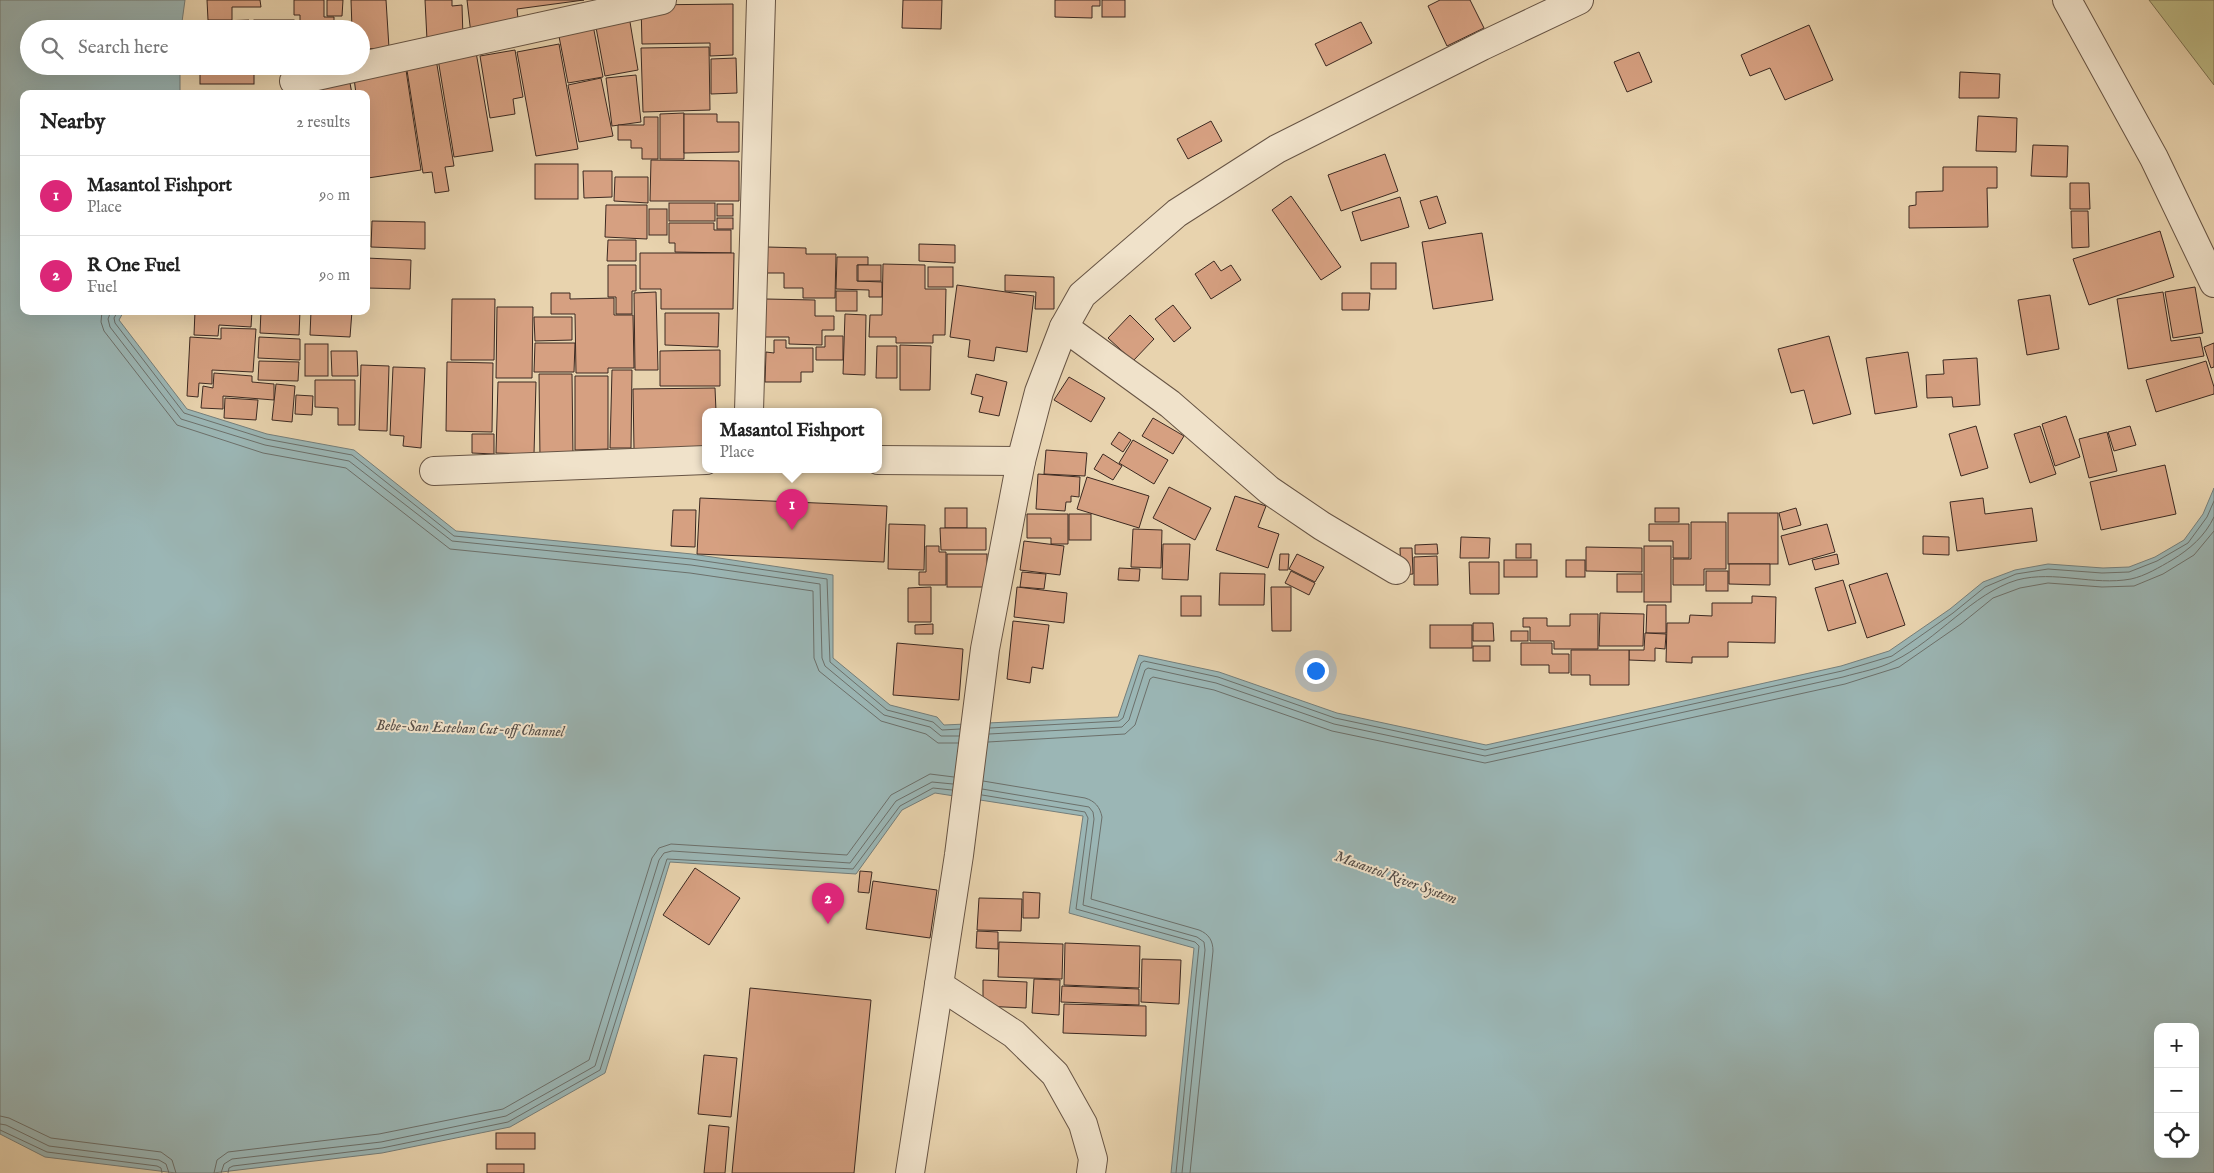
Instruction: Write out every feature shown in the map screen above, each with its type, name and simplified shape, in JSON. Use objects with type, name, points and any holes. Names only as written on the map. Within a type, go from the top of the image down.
[{"type":"street","points":[[370,64],[662,0]]},
{"type":"street","points":[[749,408],[761,0]]},
{"type":"street","points":[[910,1173],[959,855],[985,649],[1022,461],[1039,392],[1064,327],[1082,295],[1178,213],[1276,150],[1482,46],[1579,0]]},
{"type":"street","points":[[2066,0],[2154,158],[2214,282]]},
{"type":"street","points":[[294,81],[321,75]]},
{"type":"street","points":[[1064,327],[1170,404],[1269,490],[1322,526],[1396,570]]},
{"type":"street","points":[[434,471],[702,460]]},
{"type":"street","points":[[882,460],[1022,461]]},
{"type":"street","points":[[939,985],[1014,1034],[1055,1074],[1083,1124],[1093,1159],[1092,1173]]},
{"type":"shaded area","points":[[2149,0],[2214,0],[2214,85]]},
{"type":"water","points":[[0,0],[185,0],[182,20],[20,20],[20,75],[180,75],[180,90],[20,90],[20,315],[122,315],[119,320],[187,409],[267,434],[354,450],[456,531],[692,554],[833,575],[833,658],[890,705],[937,717],[944,725],[1118,717],[1139,655],[1219,672],[1337,713],[1486,745],[1841,666],[1889,651],[1950,609],[1983,582],[2015,570],[2048,564],[2103,568],[2129,567],[2155,557],[2184,540],[2203,514],[2214,488],[2214,1173],[1171,1173],[1194,948],[1069,913],[1083,816],[935,793],[902,810],[856,874],[670,862],[605,1073],[510,1127],[382,1153],[213,1173],[176,1173],[45,1157],[0,1134]]},
{"type":"building","points":[[207,0],[260,0],[261,7],[232,7],[232,20],[208,20]]},
{"type":"building","points":[[294,0],[324,0],[324,17],[334,17],[334,20],[300,20],[300,15],[294,15]]},
{"type":"building","points":[[327,0],[343,0],[342,16],[327,16]]},
{"type":"building","points":[[351,0],[386,0],[389,48],[370,49],[370,20],[352,20]]},
{"type":"building","points":[[425,0],[452,0],[452,6],[462,5],[463,38],[427,40]]},
{"type":"building","points":[[467,0],[584,0],[517,9],[519,28],[471,34]]},
{"type":"building","points":[[903,0],[942,0],[941,29],[902,28]]},
{"type":"building","points":[[1055,0],[1100,0],[1100,6],[1092,6],[1092,18],[1055,17]]},
{"type":"building","points":[[1102,0],[1125,0],[1125,17],[1102,17]]},
{"type":"building","points":[[1440,0],[1470,0],[1484,28],[1447,46],[1428,6]]},
{"type":"building","points":[[733,4],[733,55],[710,56],[710,43],[642,44],[641,5]]},
{"type":"building","points":[[629,16],[638,70],[605,76],[595,22]]},
{"type":"building","points":[[592,20],[603,77],[568,83],[557,26]]},
{"type":"building","points":[[1361,22],[1372,43],[1326,66],[1315,44]]},
{"type":"building","points":[[1809,25],[1833,80],[1785,100],[1770,68],[1750,76],[1741,55]]},
{"type":"building","points":[[559,44],[578,149],[536,156],[517,52]]},
{"type":"building","points":[[709,47],[710,110],[643,112],[641,48]]},
{"type":"building","points":[[515,50],[523,97],[513,99],[515,114],[490,118],[480,56]]},
{"type":"building","points":[[476,52],[493,151],[454,157],[438,59]]},
{"type":"building","points":[[1639,52],[1652,82],[1627,92],[1614,62]]},
{"type":"building","points":[[736,58],[737,93],[711,94],[711,59]]},
{"type":"building","points":[[436,59],[454,166],[445,167],[449,191],[435,193],[432,172],[423,173],[406,64]]},
{"type":"building","points":[[406,70],[421,170],[370,178],[370,90],[356,90],[354,78]]},
{"type":"building","points":[[1960,72],[2000,74],[1999,98],[1959,98]]},
{"type":"building","points":[[200,75],[254,75],[254,84],[200,84]]},
{"type":"building","points":[[636,75],[641,122],[612,126],[606,78]]},
{"type":"building","points":[[601,78],[613,136],[579,142],[568,85]]},
{"type":"building","points":[[350,83],[351,90],[301,90]]},
{"type":"building","points":[[684,113],[684,159],[660,159],[660,114]]},
{"type":"building","points":[[684,114],[717,114],[717,122],[739,122],[739,152],[684,153]]},
{"type":"building","points":[[1978,116],[2017,118],[2016,152],[1976,151]]},
{"type":"building","points":[[644,117],[658,117],[658,159],[642,159],[642,148],[631,148],[631,140],[618,140],[618,125],[644,125]]},
{"type":"building","points":[[1211,121],[1222,141],[1188,159],[1177,139]]},
{"type":"building","points":[[2033,145],[2068,146],[2067,177],[2031,176]]},
{"type":"building","points":[[1385,154],[1398,191],[1341,211],[1328,175]]},
{"type":"building","points":[[651,160],[739,161],[739,201],[650,201]]},
{"type":"building","points":[[535,164],[578,164],[578,199],[535,199]]},
{"type":"building","points":[[1943,167],[1997,167],[1997,188],[1987,188],[1988,227],[1909,228],[1909,206],[1916,205],[1916,192],[1943,191]]},
{"type":"building","points":[[583,171],[612,171],[612,197],[584,198]]},
{"type":"building","points":[[615,177],[648,177],[648,203],[614,201]]},
{"type":"building","points":[[2070,183],[2089,183],[2090,209],[2070,209]]},
{"type":"building","points":[[1291,196],[1341,267],[1321,280],[1272,210]]},
{"type":"building","points":[[1437,196],[1446,223],[1429,229],[1420,201]]},
{"type":"building","points":[[1400,197],[1409,227],[1361,241],[1352,212]]},
{"type":"building","points":[[669,203],[715,203],[715,221],[669,221]]},
{"type":"building","points":[[717,204],[733,204],[733,216],[717,216]]},
{"type":"building","points":[[606,205],[647,205],[647,239],[605,237]]},
{"type":"building","points":[[649,209],[667,209],[667,235],[649,235]]},
{"type":"building","points":[[2071,211],[2088,211],[2089,247],[2072,248]]},
{"type":"building","points":[[717,218],[733,218],[733,229],[717,229]]},
{"type":"building","points":[[372,221],[425,222],[425,249],[371,247]]},
{"type":"building","points":[[669,223],[714,223],[714,230],[731,230],[731,253],[675,252],[675,243],[669,243]]},
{"type":"building","points":[[2160,231],[2174,277],[2089,305],[2073,259]]},
{"type":"building","points":[[1482,233],[1493,300],[1433,309],[1422,242]]},
{"type":"building","points":[[608,240],[636,240],[636,261],[607,261]]},
{"type":"building","points":[[919,244],[955,245],[955,263],[919,261]]},
{"type":"building","points":[[767,247],[806,248],[806,254],[836,254],[835,298],[803,298],[803,288],[784,288],[784,273],[767,273]]},
{"type":"building","points":[[640,253],[734,253],[733,309],[661,309],[661,289],[640,289]]},
{"type":"building","points":[[837,257],[868,257],[868,265],[857,265],[857,281],[882,282],[882,297],[869,297],[869,290],[836,289]]},
{"type":"building","points":[[370,258],[411,260],[410,289],[370,288]]},
{"type":"building","points":[[1214,261],[1221,271],[1231,265],[1241,280],[1211,299],[1195,274]]},
{"type":"building","points":[[1371,263],[1396,263],[1396,289],[1371,289]]},
{"type":"building","points":[[883,264],[925,265],[925,289],[946,289],[945,335],[933,335],[933,343],[896,343],[896,337],[869,337],[870,315],[882,315]]},
{"type":"building","points":[[608,265],[636,265],[636,291],[632,291],[632,314],[616,314],[616,297],[608,297]]},
{"type":"building","points":[[858,265],[881,265],[881,281],[858,281]]},
{"type":"building","points":[[928,267],[953,267],[953,287],[928,287]]},
{"type":"building","points":[[1005,275],[1054,277],[1054,309],[1035,309],[1036,292],[1005,291]]},
{"type":"building","points":[[957,285],[1034,296],[1027,352],[996,347],[994,361],[968,357],[970,340],[950,337]]},
{"type":"building","points":[[2195,287],[2203,333],[2173,338],[2165,292]]},
{"type":"building","points":[[836,291],[857,291],[857,311],[836,311]]},
{"type":"building","points":[[656,292],[658,370],[635,370],[634,293]]},
{"type":"building","points":[[2163,292],[2171,341],[2200,337],[2204,356],[2128,369],[2117,299]]},
{"type":"building","points":[[551,293],[570,293],[570,299],[614,298],[614,315],[633,315],[634,368],[608,368],[608,373],[576,373],[575,314],[551,314]]},
{"type":"building","points":[[1342,293],[1370,293],[1369,310],[1342,310]]},
{"type":"building","points":[[2050,295],[2059,349],[2027,355],[2018,300]]},
{"type":"building","points":[[452,299],[495,299],[494,360],[451,360]]},
{"type":"building","points":[[766,299],[815,300],[815,316],[834,316],[834,330],[822,330],[822,345],[789,344],[789,337],[764,337]]},
{"type":"building","points":[[1173,305],[1191,328],[1174,342],[1155,319]]},
{"type":"building","points":[[497,307],[533,307],[532,378],[496,378]]},
{"type":"building","points":[[665,313],[719,313],[718,347],[665,345]]},
{"type":"building","points":[[845,314],[866,315],[865,375],[843,374]]},
{"type":"building","points":[[195,315],[252,315],[251,327],[219,325],[218,336],[194,335]]},
{"type":"building","points":[[261,315],[300,315],[299,335],[260,333]]},
{"type":"building","points":[[311,315],[352,315],[350,337],[310,335]]},
{"type":"building","points":[[1130,315],[1154,339],[1133,361],[1108,338]]},
{"type":"building","points":[[534,317],[572,317],[572,340],[535,341]]},
{"type":"building","points":[[221,328],[256,329],[253,372],[212,370],[212,384],[199,383],[198,397],[187,396],[190,337],[221,339]]},
{"type":"building","points":[[825,336],[843,336],[843,360],[816,360],[816,347],[825,347]]},
{"type":"building","points":[[1829,336],[1851,414],[1813,424],[1804,390],[1791,393],[1778,349]]},
{"type":"building","points":[[259,337],[300,339],[300,360],[258,358]]},
{"type":"building","points":[[774,340],[786,340],[786,348],[813,348],[813,372],[801,372],[801,382],[765,382],[766,352],[774,353]]},
{"type":"building","points":[[535,343],[575,343],[574,372],[534,372]]},
{"type":"building","points":[[2214,343],[2214,367],[2211,368],[2204,347]]},
{"type":"building","points":[[305,344],[328,344],[328,376],[305,376]]},
{"type":"building","points":[[900,345],[931,346],[930,390],[900,390]]},
{"type":"building","points":[[877,346],[897,346],[897,378],[876,378]]},
{"type":"building","points":[[720,350],[720,386],[660,386],[660,351]]},
{"type":"building","points":[[331,351],[357,351],[358,376],[332,376]]},
{"type":"building","points":[[1908,352],[1917,407],[1875,414],[1866,358]]},
{"type":"building","points":[[1977,358],[1980,405],[1953,407],[1952,397],[1927,398],[1926,375],[1944,374],[1943,360]]},
{"type":"building","points":[[259,361],[299,362],[298,381],[258,380]]},
{"type":"building","points":[[2206,361],[2214,387],[2214,394],[2156,412],[2146,380]]},
{"type":"building","points":[[447,362],[493,363],[492,432],[446,431]]},
{"type":"building","points":[[361,365],[389,366],[387,431],[359,430]]},
{"type":"building","points":[[393,367],[425,368],[421,448],[403,446],[404,436],[390,435]]},
{"type":"building","points":[[612,370],[632,370],[631,448],[610,448]]},
{"type":"building","points":[[214,373],[252,376],[252,382],[274,384],[274,400],[223,396],[223,409],[201,408],[203,386],[213,388]]},
{"type":"building","points":[[539,374],[572,374],[573,458],[540,459]]},
{"type":"building","points":[[976,374],[1007,382],[999,416],[979,412],[983,397],[971,394]]},
{"type":"building","points":[[575,376],[608,376],[608,449],[575,450]]},
{"type":"building","points":[[1069,377],[1105,398],[1091,422],[1054,400]]},
{"type":"building","points":[[315,380],[355,380],[355,425],[338,425],[338,408],[315,407]]},
{"type":"building","points":[[498,382],[536,382],[534,454],[496,453]]},
{"type":"building","points":[[276,384],[295,386],[292,422],[272,420]]},
{"type":"building","points":[[715,388],[716,408],[702,408],[702,448],[634,449],[633,389]]},
{"type":"building","points":[[296,395],[313,396],[312,415],[295,414]]},
{"type":"building","points":[[225,398],[258,400],[256,420],[224,418]]},
{"type":"building","points":[[2066,416],[2080,457],[2055,466],[2042,424]]},
{"type":"building","points":[[1153,418],[1184,436],[1173,454],[1142,436]]},
{"type":"building","points":[[1976,426],[1988,468],[1961,476],[1949,434]]},
{"type":"building","points":[[2040,426],[2056,474],[2030,483],[2014,434]]},
{"type":"building","points":[[2130,426],[2136,445],[2114,451],[2108,432]]},
{"type":"building","points":[[1119,432],[1131,440],[1123,452],[1111,444]]},
{"type":"building","points":[[2107,432],[2117,471],[2089,478],[2079,439]]},
{"type":"building","points":[[472,434],[494,434],[494,454],[472,453]]},
{"type":"building","points":[[1133,440],[1168,460],[1154,484],[1119,463]]},
{"type":"building","points":[[1046,450],[1087,453],[1085,476],[1044,474]]},
{"type":"building","points":[[1103,454],[1122,466],[1113,480],[1094,469]]},
{"type":"building","points":[[2165,465],[2176,514],[2101,530],[2090,482]]},
{"type":"building","points":[[1038,474],[1080,477],[1079,497],[1071,496],[1071,502],[1066,502],[1065,511],[1036,509]]},
{"type":"building","points":[[1087,477],[1149,496],[1139,528],[1077,509]]},
{"type":"building","points":[[1169,487],[1211,508],[1195,540],[1153,518]]},
{"type":"building","points":[[1235,496],[1266,506],[1258,527],[1279,534],[1268,568],[1216,550]]},
{"type":"building","points":[[700,498],[887,506],[884,562],[697,554]]},
{"type":"building","points":[[1983,498],[1985,514],[2032,508],[2037,541],[1957,551],[1950,502]]},
{"type":"building","points":[[945,508],[967,508],[967,528],[945,528]]},
{"type":"building","points":[[1655,508],[1679,508],[1679,522],[1655,522]]},
{"type":"building","points":[[1796,508],[1801,525],[1783,530],[1779,513]]},
{"type":"building","points":[[673,510],[696,510],[695,547],[671,546]]},
{"type":"building","points":[[1728,513],[1778,513],[1778,564],[1728,564]]},
{"type":"building","points":[[1027,514],[1068,514],[1068,544],[1051,544],[1051,538],[1027,538]]},
{"type":"building","points":[[1069,514],[1091,514],[1091,540],[1069,540]]},
{"type":"building","points":[[1691,522],[1726,522],[1726,569],[1704,569],[1704,585],[1673,585],[1673,559],[1691,559]]},
{"type":"building","points":[[889,524],[925,525],[924,570],[888,569]]},
{"type":"building","points":[[1649,524],[1689,524],[1689,558],[1673,558],[1673,541],[1649,541]]},
{"type":"building","points":[[1827,524],[1835,552],[1789,565],[1781,536]]},
{"type":"building","points":[[940,528],[986,528],[986,550],[941,550]]},
{"type":"building","points":[[1133,529],[1162,530],[1161,568],[1131,567]]},
{"type":"building","points":[[1923,536],[1949,537],[1949,555],[1923,554]]},
{"type":"building","points":[[1461,537],[1490,538],[1489,558],[1460,558]]},
{"type":"building","points":[[1024,541],[1064,546],[1060,575],[1020,570]]},
{"type":"building","points":[[1163,544],[1190,544],[1188,580],[1162,579]]},
{"type":"building","points":[[1437,544],[1438,554],[1415,554],[1415,545]]},
{"type":"building","points":[[1516,544],[1531,544],[1531,558],[1516,558]]},
{"type":"building","points":[[926,546],[939,546],[939,552],[946,552],[946,585],[919,585],[919,572],[926,572]]},
{"type":"building","points":[[1644,546],[1671,546],[1671,602],[1644,602]]},
{"type":"building","points":[[1586,547],[1642,548],[1642,572],[1586,571]]},
{"type":"building","points":[[1400,548],[1412,548],[1413,574],[1401,575]]},
{"type":"building","points":[[947,554],[987,554],[987,587],[947,587]]},
{"type":"building","points":[[1280,554],[1289,554],[1288,570],[1279,570]]},
{"type":"building","points":[[1297,554],[1324,567],[1315,582],[1289,569]]},
{"type":"building","points":[[1837,554],[1839,564],[1815,570],[1812,560]]},
{"type":"building","points":[[1437,556],[1438,585],[1414,585],[1414,557]]},
{"type":"building","points":[[1504,560],[1537,560],[1537,577],[1504,577]]},
{"type":"building","points":[[1566,560],[1585,560],[1585,577],[1566,577]]},
{"type":"building","points":[[1469,562],[1499,562],[1499,594],[1470,594]]},
{"type":"building","points":[[1729,564],[1770,564],[1770,585],[1729,584]]},
{"type":"building","points":[[1119,568],[1140,569],[1139,581],[1118,580]]},
{"type":"building","points":[[1291,571],[1315,583],[1309,595],[1285,583]]},
{"type":"building","points":[[1706,571],[1728,571],[1728,591],[1706,591]]},
{"type":"building","points":[[1022,572],[1046,574],[1044,589],[1020,587]]},
{"type":"building","points":[[1220,573],[1265,574],[1264,605],[1219,605]]},
{"type":"building","points":[[1887,573],[1905,625],[1867,638],[1849,585]]},
{"type":"building","points":[[1617,574],[1642,574],[1642,592],[1617,592]]},
{"type":"building","points":[[1843,580],[1856,623],[1828,631],[1815,588]]},
{"type":"building","points":[[931,587],[931,622],[908,622],[908,588]]},
{"type":"building","points":[[1017,587],[1067,593],[1064,623],[1014,617]]},
{"type":"building","points":[[1271,587],[1291,587],[1291,631],[1272,631]]},
{"type":"building","points":[[1181,596],[1201,596],[1201,616],[1181,616]]},
{"type":"building","points":[[1752,596],[1776,597],[1775,643],[1728,642],[1728,657],[1692,657],[1692,663],[1666,662],[1667,623],[1689,623],[1690,615],[1712,616],[1712,603],[1752,603]]},
{"type":"building","points":[[1647,605],[1666,605],[1666,633],[1646,633]]},
{"type":"building","points":[[1600,613],[1644,614],[1643,646],[1599,646]]},
{"type":"building","points":[[1570,614],[1598,614],[1598,649],[1554,649],[1554,641],[1530,641],[1530,627],[1523,627],[1523,618],[1547,618],[1547,626],[1570,626]]},
{"type":"building","points":[[1013,621],[1049,625],[1043,669],[1032,667],[1030,683],[1007,679]]},
{"type":"building","points":[[1473,623],[1493,623],[1494,641],[1473,641]]},
{"type":"building","points":[[933,624],[933,634],[915,634],[915,625]]},
{"type":"building","points":[[1430,625],[1472,625],[1472,648],[1430,648]]},
{"type":"building","points":[[1511,631],[1528,631],[1528,641],[1511,641]]},
{"type":"building","points":[[1645,633],[1666,634],[1665,649],[1655,648],[1655,661],[1629,660],[1629,650],[1644,650]]},
{"type":"building","points":[[897,643],[963,649],[959,700],[893,695]]},
{"type":"building","points":[[1521,643],[1552,643],[1552,654],[1569,654],[1569,673],[1549,673],[1549,665],[1521,665]]},
{"type":"building","points":[[1473,646],[1490,646],[1490,661],[1473,661]]},
{"type":"building","points":[[1571,650],[1629,650],[1629,685],[1590,685],[1590,675],[1571,675]]},
{"type":"building","points":[[695,868],[740,898],[709,945],[663,915]]},
{"type":"building","points":[[860,871],[872,872],[869,893],[858,892]]},
{"type":"building","points":[[873,881],[937,890],[930,938],[866,929]]},
{"type":"building","points":[[1023,892],[1040,893],[1039,918],[1023,918]]},
{"type":"building","points":[[979,898],[1022,899],[1021,931],[977,930]]},
{"type":"building","points":[[977,931],[998,932],[998,949],[976,948]]},
{"type":"building","points":[[999,942],[1063,944],[1062,979],[998,977]]},
{"type":"building","points":[[1065,943],[1140,946],[1139,988],[1064,985]]},
{"type":"building","points":[[1142,959],[1181,960],[1179,1004],[1141,1002]]},
{"type":"building","points":[[1034,979],[1060,980],[1059,1015],[1032,1013]]},
{"type":"building","points":[[983,980],[1027,982],[1026,1008],[983,1006]]},
{"type":"building","points":[[1062,986],[1139,989],[1139,1005],[1061,1002]]},
{"type":"building","points":[[750,988],[871,1000],[854,1173],[732,1173]]},
{"type":"building","points":[[1064,1004],[1146,1006],[1146,1036],[1063,1033]]},
{"type":"building","points":[[704,1055],[737,1058],[731,1117],[698,1114]]},
{"type":"building","points":[[709,1125],[729,1127],[725,1173],[704,1173]]},
{"type":"building","points":[[496,1133],[535,1133],[535,1149],[496,1149]]},
{"type":"building","points":[[487,1164],[524,1164],[524,1173],[487,1173]]},
{"type":"place","name":"Masantol Fishport","points":[[792,530]]},
{"type":"place","name":"R One Fuel","points":[[828,924]]},
{"type":"water label","name":"Bebe-San Esteban Cut-off Channel","points":[[470,728]]},
{"type":"water label","name":"Masantol River System","points":[[1396,877]]}]
